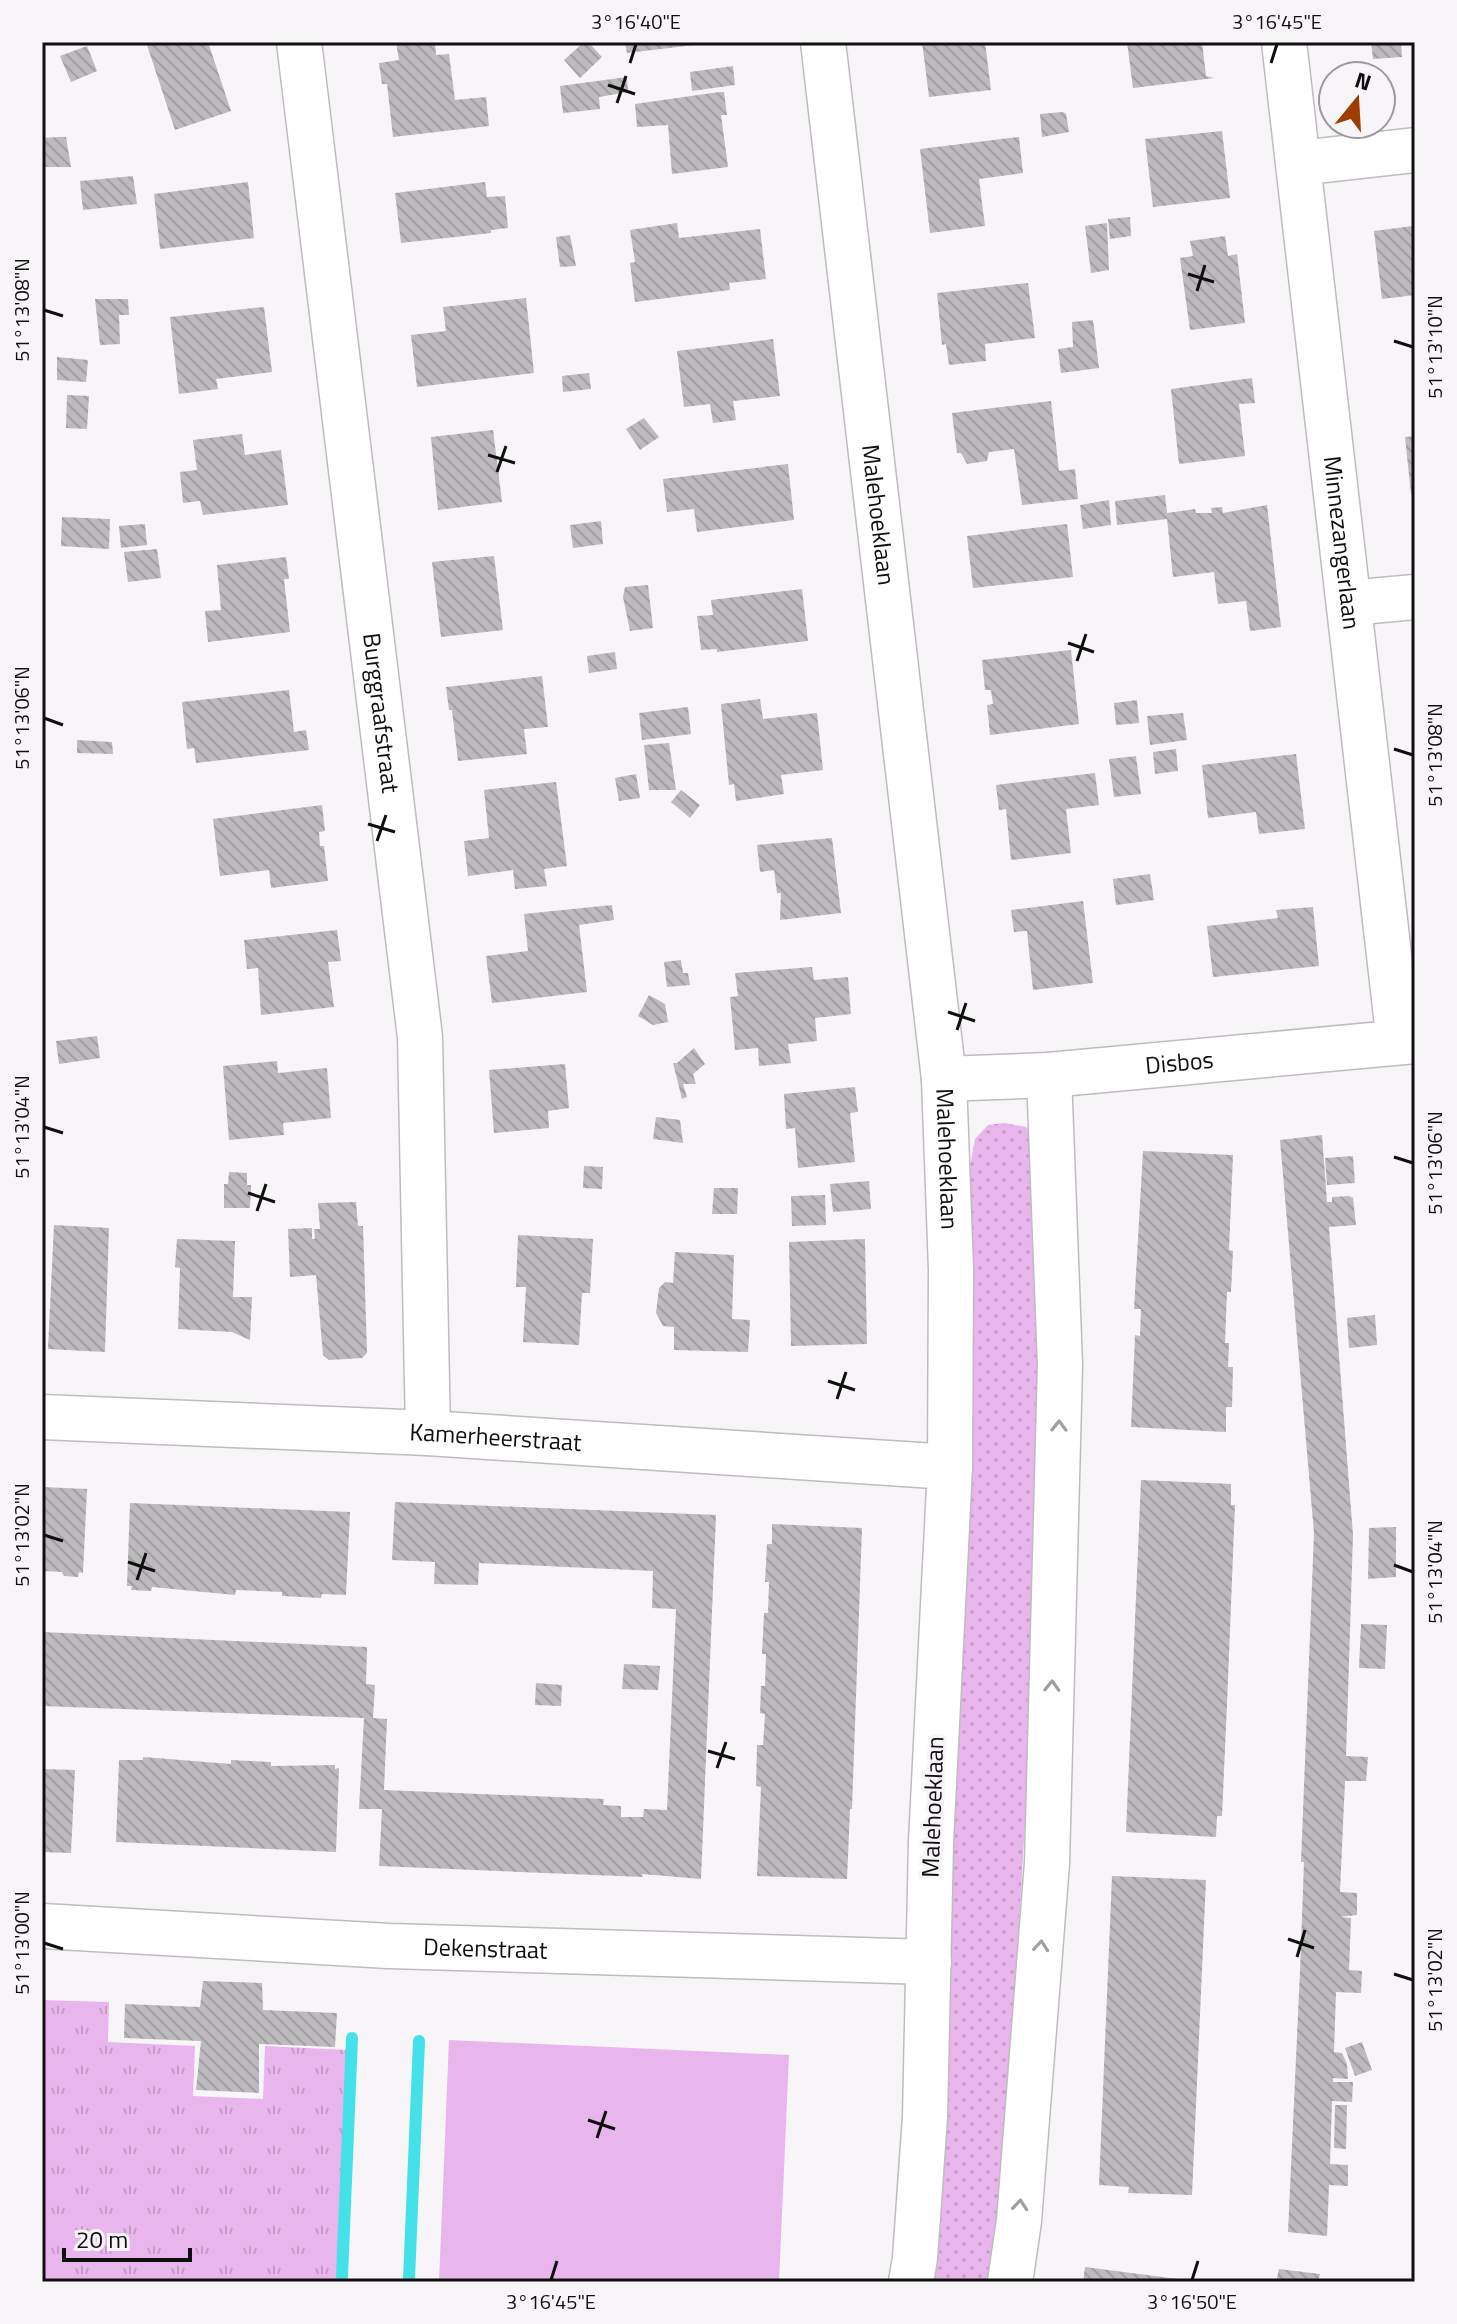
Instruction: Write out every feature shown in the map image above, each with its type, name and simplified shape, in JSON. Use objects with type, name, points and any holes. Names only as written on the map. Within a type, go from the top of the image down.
[{"type":"street","name":"Burggraafstraat","points":[[299,42],[420,1037],[428,1433]]},
{"type":"street","name":"Malehoeklaan","points":[[823,42],[944,1079],[951,1270],[950,1467],[933,1811],[925,2117],[911,2282]]},
{"type":"street","name":"Minnezangerlaan","points":[[1284,42],[1349,603],[1407,1042]]},
{"type":"street","points":[[1299,163],[1415,150]]},
{"type":"street","points":[[1349,603],[1415,597]]},
{"type":"street","name":"Disbos","points":[[944,1079],[1049,1075],[1407,1042]]},
{"type":"street","points":[[1010,2282],[1020,2205],[1047,1863],[1060,1365],[1049,1075]]},
{"type":"street","name":"Kamerheerstraat","points":[[42,1417],[428,1433],[950,1467]]},
{"type":"street","name":"Dekenstraat","points":[[42,1926],[389,1946],[929,1962]]},
{"type":"green space","points":[[1004,1123],[1026,1127],[1037,1143],[1043,1377],[1034,1659],[1002,2234],[994,2282],[926,2282],[937,2213],[972,1456],[970,1166],[975,1139],[988,1125]]},
{"type":"green space","points":[[42,2000],[109,2002],[108,2042],[195,2046],[193,2096],[263,2099],[265,2046],[347,2050],[338,2282],[42,2282]]},
{"type":"green space","points":[[449,2040],[789,2055],[779,2282],[439,2282]]},
{"type":"building","points":[[146,42],[208,42],[231,111],[175,130]]},
{"type":"building","points":[[396,42],[435,42],[436,55],[449,54],[455,100],[486,97],[489,126],[393,137],[387,84],[382,84],[379,63],[399,60]]},
{"type":"building","points":[[588,42],[602,57],[580,78],[564,60]]},
{"type":"building","points":[[625,42],[703,42],[703,44],[627,53]]},
{"type":"building","points":[[922,42],[985,42],[991,90],[929,97]]},
{"type":"building","points":[[1127,42],[1202,42],[1206,76],[1214,78],[1133,88]]},
{"type":"building","points":[[1371,42],[1401,42],[1402,57],[1373,59]]},
{"type":"building","points":[[87,46],[97,71],[71,82],[60,56]]},
{"type":"building","points":[[733,66],[735,85],[692,91],[690,72]]},
{"type":"building","points":[[627,77],[628,92],[599,97],[600,109],[563,113],[560,86]]},
{"type":"building","points":[[724,92],[727,115],[721,115],[728,167],[672,174],[668,125],[637,127],[635,104]]},
{"type":"building","points":[[1063,112],[1069,132],[1042,137],[1040,114]]},
{"type":"building","points":[[1222,131],[1230,198],[1153,207],[1145,139]]},
{"type":"building","points":[[66,137],[71,167],[42,167],[42,138]]},
{"type":"building","points":[[1019,137],[1023,173],[979,179],[985,226],[930,233],[920,149]]},
{"type":"building","points":[[133,176],[137,204],[83,210],[80,181]]},
{"type":"building","points":[[248,182],[254,238],[160,249],[154,194]]},
{"type":"building","points":[[485,182],[487,197],[505,196],[508,228],[491,230],[491,233],[401,243],[395,193]]},
{"type":"building","points":[[1130,217],[1131,236],[1110,239],[1108,219]]},
{"type":"building","points":[[1415,221],[1415,295],[1382,299],[1374,231],[1412,226]]},
{"type":"building","points":[[677,223],[679,238],[760,229],[766,279],[729,283],[730,290],[635,302],[630,263],[635,262],[630,230]]},
{"type":"building","points":[[1107,223],[1109,270],[1091,273],[1085,226]]},
{"type":"building","points":[[570,235],[576,266],[560,267],[556,237]]},
{"type":"building","points":[[1225,236],[1228,256],[1237,254],[1245,323],[1190,330],[1180,258],[1193,256],[1190,241]]},
{"type":"building","points":[[1028,283],[1035,338],[985,344],[986,361],[949,365],[946,344],[942,345],[937,293]]},
{"type":"building","points":[[526,298],[534,373],[417,387],[411,335],[446,331],[443,307]]},
{"type":"building","points":[[95,299],[128,299],[129,315],[119,315],[120,344],[100,345]]},
{"type":"building","points":[[264,307],[272,372],[216,379],[218,389],[179,394],[170,317]]},
{"type":"building","points":[[1093,320],[1099,368],[1061,373],[1058,349],[1073,347],[1072,322]]},
{"type":"building","points":[[773,339],[780,396],[733,401],[736,420],[713,423],[710,404],[684,407],[677,351]]},
{"type":"building","points":[[57,357],[88,360],[86,382],[57,380]]},
{"type":"building","points":[[589,373],[591,389],[563,392],[562,376]]},
{"type":"building","points":[[1252,378],[1255,403],[1239,404],[1245,456],[1179,464],[1171,389]]},
{"type":"building","points":[[67,395],[89,396],[87,429],[66,428]]},
{"type":"building","points":[[1051,401],[1059,471],[1075,469],[1078,499],[1022,505],[1014,449],[989,452],[987,461],[967,464],[961,453],[957,453],[952,413]]},
{"type":"building","points":[[644,418],[659,437],[640,450],[626,429]]},
{"type":"building","points":[[493,430],[502,502],[438,510],[431,437]]},
{"type":"building","points":[[242,434],[245,455],[281,450],[288,505],[203,515],[200,501],[183,503],[180,472],[197,470],[193,440]]},
{"type":"building","points":[[1415,436],[1415,494],[1411,494],[1405,437]]},
{"type":"building","points":[[788,464],[794,520],[697,532],[694,509],[667,512],[663,479]]},
{"type":"building","points":[[1165,495],[1167,513],[1195,509],[1196,513],[1212,513],[1211,508],[1222,507],[1223,513],[1267,505],[1281,627],[1250,631],[1246,601],[1218,604],[1214,572],[1173,577],[1167,519],[1117,525],[1115,501]]},
{"type":"building","points":[[1109,500],[1111,525],[1083,529],[1080,505]]},
{"type":"building","points":[[62,517],[110,519],[109,549],[61,546]]},
{"type":"building","points":[[601,521],[603,544],[573,548],[570,525]]},
{"type":"building","points":[[145,524],[147,545],[121,548],[119,526]]},
{"type":"building","points":[[1067,524],[1073,577],[973,588],[967,536]]},
{"type":"building","points":[[157,549],[161,578],[128,582],[124,552]]},
{"type":"building","points":[[494,556],[503,630],[441,637],[432,562]]},
{"type":"building","points":[[286,557],[289,579],[284,579],[290,632],[208,642],[205,611],[221,610],[217,565]]},
{"type":"building","points":[[648,585],[653,628],[630,631],[623,597],[625,587]]},
{"type":"building","points":[[802,589],[808,641],[717,652],[717,649],[701,650],[697,616],[713,615],[711,600]]},
{"type":"building","points":[[1071,650],[1079,724],[990,735],[987,705],[993,704],[991,690],[985,690],[982,660]]},
{"type":"building","points":[[615,652],[617,669],[589,673],[587,656]]},
{"type":"building","points":[[542,676],[548,727],[524,729],[527,754],[458,761],[446,687]]},
{"type":"building","points":[[289,690],[294,732],[306,730],[309,750],[196,763],[194,748],[187,749],[182,702]]},
{"type":"building","points":[[760,699],[763,719],[817,713],[823,770],[781,775],[784,794],[736,801],[734,784],[729,785],[721,704]]},
{"type":"building","points":[[1137,700],[1139,723],[1116,725],[1114,703]]},
{"type":"building","points":[[688,707],[691,734],[642,740],[639,713]]},
{"type":"building","points":[[1183,713],[1187,740],[1150,745],[1147,716]]},
{"type":"building","points":[[77,740],[112,742],[113,754],[77,753]]},
{"type":"building","points":[[669,743],[676,790],[649,790],[644,745]]},
{"type":"building","points":[[1176,749],[1178,771],[1155,774],[1153,752]]},
{"type":"building","points":[[1296,754],[1305,829],[1259,834],[1256,812],[1208,818],[1202,765]]},
{"type":"building","points":[[1136,756],[1141,794],[1114,797],[1109,759]]},
{"type":"building","points":[[1095,773],[1099,805],[1066,809],[1071,853],[1011,860],[1006,809],[999,810],[996,785]]},
{"type":"building","points":[[636,774],[640,798],[619,801],[615,778]]},
{"type":"building","points":[[556,782],[567,866],[544,869],[547,886],[515,889],[513,870],[468,876],[464,841],[489,838],[484,790]]},
{"type":"building","points":[[681,790],[700,805],[690,818],[671,802]]},
{"type":"building","points":[[322,805],[325,831],[319,832],[320,846],[324,846],[328,881],[271,888],[269,870],[220,876],[213,819]]},
{"type":"building","points":[[832,838],[841,913],[780,920],[781,893],[777,893],[774,870],[760,872],[757,845]]},
{"type":"building","points":[[1150,874],[1154,900],[1116,905],[1113,879]]},
{"type":"building","points":[[1083,901],[1093,983],[1033,990],[1027,931],[1014,932],[1011,910]]},
{"type":"building","points":[[612,905],[614,920],[579,925],[587,992],[492,1003],[486,956],[528,951],[524,914]]},
{"type":"building","points":[[1313,907],[1319,966],[1213,977],[1207,926],[1278,918],[1276,910]]},
{"type":"building","points":[[337,930],[341,961],[328,962],[334,1007],[261,1015],[258,968],[247,969],[244,940]]},
{"type":"building","points":[[681,960],[683,973],[688,973],[690,985],[667,987],[664,962]]},
{"type":"building","points":[[812,967],[814,980],[848,977],[851,1014],[815,1018],[817,1041],[788,1044],[791,1063],[759,1066],[758,1048],[735,1050],[730,997],[738,996],[735,973]]},
{"type":"building","points":[[649,995],[665,1004],[668,1022],[653,1025],[638,1016]]},
{"type":"building","points":[[97,1036],[100,1058],[59,1064],[56,1041]]},
{"type":"building","points":[[694,1048],[705,1064],[693,1074],[696,1084],[683,1084],[687,1097],[682,1099],[673,1063]]},
{"type":"building","points":[[277,1061],[278,1073],[327,1068],[331,1118],[283,1123],[284,1135],[229,1140],[223,1066]]},
{"type":"building","points":[[565,1064],[569,1108],[548,1111],[549,1128],[494,1133],[489,1070]]},
{"type":"building","points":[[855,1087],[858,1112],[850,1113],[855,1162],[798,1168],[795,1128],[786,1129],[784,1094]]},
{"type":"building","points":[[656,1117],[680,1120],[683,1143],[653,1139]]},
{"type":"building","points":[[1322,1135],[1327,1202],[1332,1202],[1332,1197],[1353,1198],[1356,1225],[1329,1227],[1353,1535],[1346,1756],[1368,1757],[1366,1781],[1345,1781],[1340,1892],[1357,1893],[1357,1915],[1339,1917],[1351,1918],[1349,1970],[1362,1971],[1361,1993],[1336,1992],[1334,2052],[1342,2053],[1348,2079],[1333,2078],[1333,2082],[1353,2082],[1352,2102],[1332,2101],[1330,2164],[1348,2165],[1348,2186],[1329,2185],[1327,2236],[1288,2232],[1314,1533],[1280,1140]]},
{"type":"building","points":[[1143,1151],[1233,1155],[1229,1250],[1233,1251],[1231,1292],[1227,1292],[1225,1343],[1229,1343],[1228,1367],[1233,1367],[1232,1407],[1226,1407],[1226,1432],[1131,1427],[1135,1335],[1140,1336],[1141,1309],[1134,1309]]},
{"type":"building","points":[[1353,1156],[1355,1183],[1327,1185],[1325,1158]]},
{"type":"building","points":[[584,1166],[603,1167],[602,1189],[583,1188]]},
{"type":"building","points":[[229,1172],[247,1173],[247,1185],[251,1185],[250,1208],[224,1208],[224,1184],[228,1184]]},
{"type":"building","points":[[869,1181],[871,1209],[833,1212],[830,1184]]},
{"type":"building","points":[[714,1188],[738,1188],[737,1214],[712,1214]]},
{"type":"building","points":[[825,1195],[826,1225],[792,1226],[791,1196]]},
{"type":"building","points":[[356,1202],[358,1226],[363,1226],[367,1353],[362,1358],[329,1360],[323,1355],[316,1275],[290,1277],[288,1229],[312,1228],[312,1239],[315,1239],[314,1229],[320,1229],[318,1203]]},
{"type":"building","points":[[54,1225],[109,1228],[105,1352],[48,1349]]},
{"type":"building","points":[[518,1235],[593,1239],[590,1293],[582,1293],[579,1345],[523,1342],[526,1287],[516,1287]]},
{"type":"building","points":[[177,1239],[235,1241],[233,1297],[252,1297],[250,1340],[232,1332],[178,1329],[180,1268],[175,1267]]},
{"type":"building","points":[[865,1239],[867,1344],[791,1346],[789,1242]]},
{"type":"building","points":[[675,1252],[734,1255],[732,1319],[750,1320],[748,1352],[674,1350],[674,1327],[663,1326],[656,1313],[659,1288],[665,1282],[673,1283]]},
{"type":"building","points":[[1375,1315],[1377,1345],[1349,1348],[1347,1318]]},
{"type":"building","points":[[1141,1480],[1231,1484],[1231,1505],[1235,1505],[1227,1704],[1222,1816],[1217,1816],[1216,1837],[1126,1832]]},
{"type":"building","points":[[42,1487],[87,1489],[83,1573],[79,1572],[78,1577],[42,1571]]},
{"type":"building","points":[[395,1502],[716,1515],[701,1879],[642,1874],[643,1877],[379,1866],[382,1809],[359,1809],[364,1718],[42,1706],[42,1632],[367,1647],[366,1684],[375,1685],[373,1718],[387,1719],[384,1790],[604,1799],[603,1805],[621,1806],[621,1817],[643,1817],[644,1809],[667,1810],[676,1609],[652,1608],[653,1571],[479,1563],[478,1585],[434,1584],[435,1562],[392,1560]]},
{"type":"building","points":[[130,1503],[350,1512],[346,1595],[322,1594],[321,1598],[236,1590],[235,1595],[152,1587],[151,1591],[131,1590],[132,1586],[127,1586]]},
{"type":"building","points":[[772,1524],[862,1528],[847,1879],[757,1876],[761,1787],[756,1786],[757,1745],[763,1745],[765,1714],[760,1713],[766,1654],[762,1654],[764,1613],[768,1613],[769,1582],[765,1582],[767,1544],[772,1544]]},
{"type":"building","points":[[1396,1527],[1396,1577],[1368,1579],[1369,1528]]},
{"type":"building","points":[[1361,1624],[1387,1625],[1385,1669],[1359,1668]]},
{"type":"building","points":[[624,1664],[660,1666],[658,1690],[622,1689]]},
{"type":"building","points":[[536,1683],[562,1685],[561,1706],[535,1705]]},
{"type":"building","points":[[143,1757],[231,1764],[231,1760],[271,1762],[271,1766],[335,1765],[335,1769],[339,1768],[336,1852],[116,1842],[119,1760],[143,1760]]},
{"type":"building","points":[[42,1769],[75,1770],[71,1853],[42,1852]]},
{"type":"building","points":[[1112,1876],[1206,1880],[1192,2195],[1128,2193],[1129,2187],[1099,2185]]},
{"type":"building","points":[[203,1981],[262,1983],[263,2010],[337,2013],[335,2047],[259,2044],[259,2093],[196,2090],[201,2041],[124,2038],[125,2004],[200,2007]]},
{"type":"building","points":[[1362,2042],[1372,2070],[1355,2076],[1345,2048]]},
{"type":"building","points":[[1335,2105],[1347,2105],[1346,2149],[1334,2148]]},
{"type":"building","points":[[1085,2267],[1178,2279],[1178,2282],[1083,2282]]},
{"type":"building","points":[[1279,2269],[1320,2274],[1318,2282],[1276,2282]]},
{"type":"waterway","points":[[342,2276],[352,2038]]},
{"type":"waterway","points":[[409,2279],[419,2041]]}]
